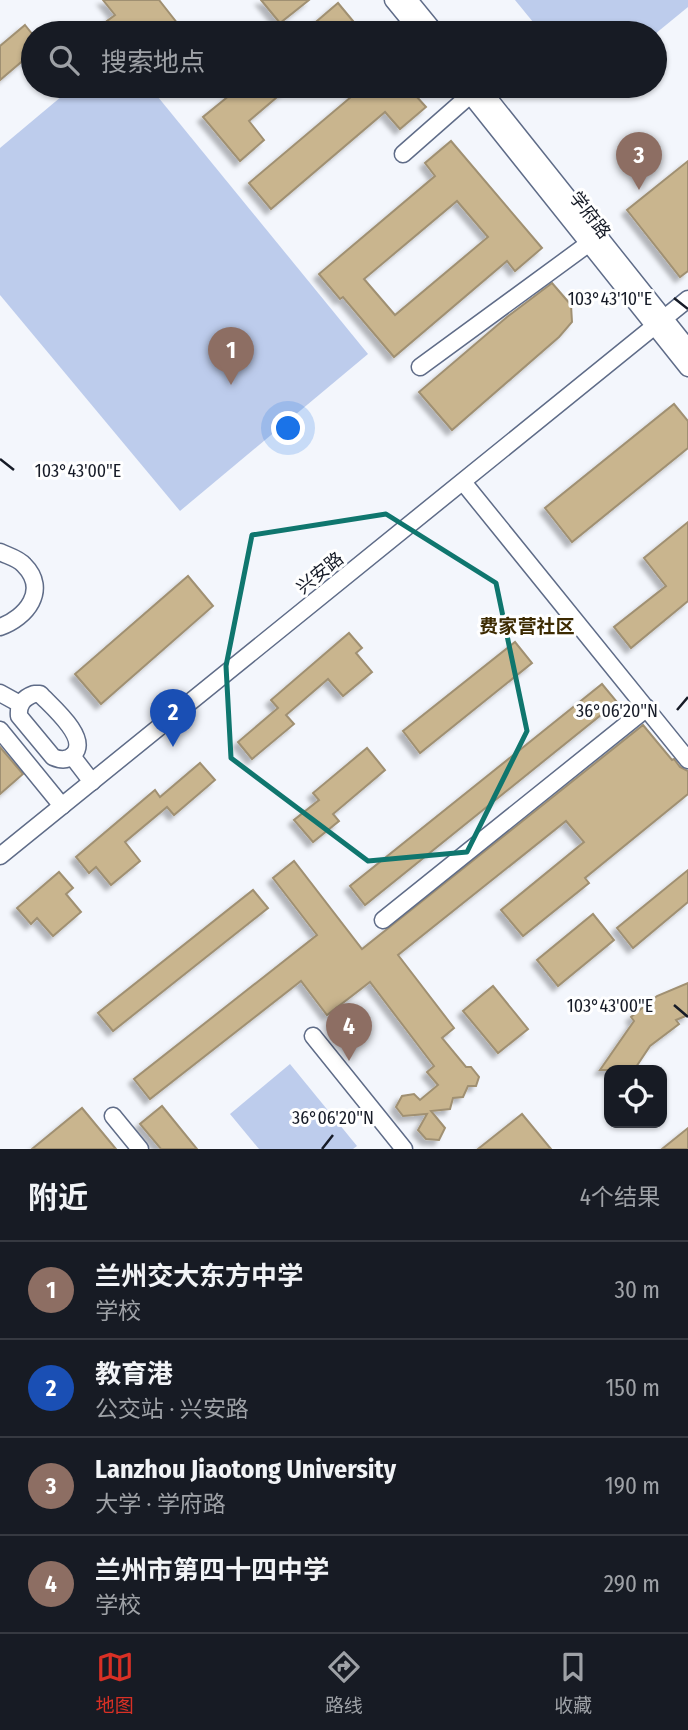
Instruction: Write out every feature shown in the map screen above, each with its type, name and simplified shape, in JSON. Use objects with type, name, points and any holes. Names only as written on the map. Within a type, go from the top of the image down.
[{"type":"street","points":[[393,0],[410,21]]},
{"type":"street","points":[[409,0],[426,21]]},
{"type":"street","points":[[403,154],[462,98]]},
{"type":"street","name":"学府路","points":[[480,98],[588,244],[659,323],[688,348]]},
{"type":"street","name":"学府路","points":[[481,98],[659,323],[688,368]]},
{"type":"street","points":[[420,367],[588,244]]},
{"type":"street","name":"兴安路","points":[[0,856],[688,299]]},
{"type":"street","points":[[463,482],[688,760]]},
{"type":"street","points":[[0,552],[25,565],[34,584],[34,597],[22,617],[0,627]]},
{"type":"street","points":[[0,693],[20,704]]},
{"type":"street","points":[[40,694],[77,738],[77,749],[72,756],[64,760],[53,757],[19,716],[20,704],[28,696],[40,694]]},
{"type":"street","points":[[383,920],[647,708]]},
{"type":"street","points":[[0,730],[62,806]]},
{"type":"street","points":[[72,756],[92,782]]},
{"type":"street","points":[[313,1036],[404,1149]]},
{"type":"street","points":[[113,1116],[140,1149]]},
{"type":"highlighted area","points":[[386,514],[496,583],[527,731],[467,852],[368,861],[231,758],[226,666],[252,535]]},
{"type":"shaded area","points":[[515,0],[688,0],[688,7],[667,24],[667,21],[532,21]]},
{"type":"shaded area","points":[[60,98],[159,98],[368,354],[180,511],[0,295],[0,148]]},
{"type":"shaded area","points":[[290,1064],[357,1146],[353,1149],[259,1149],[230,1114]]},
{"type":"building","points":[[103,0],[159,0],[176,21],[107,21],[115,15]]},
{"type":"building","points":[[261,0],[309,0],[283,21],[278,21]]},
{"type":"building","points":[[338,3],[353,21],[317,21]]},
{"type":"building","points":[[21,28],[21,62],[0,80],[0,46]]},
{"type":"building","points":[[226,98],[276,98],[249,121],[264,140],[240,161],[203,117]]},
{"type":"building","points":[[350,98],[418,98],[426,107],[400,129],[385,112],[271,209],[249,183]]},
{"type":"building","points":[[451,141],[542,248],[515,271],[507,261],[394,357],[343,297],[340,299],[319,274],[435,176],[425,163]],"holes":[[[457,201],[488,237],[395,315],[364,279]]]},
{"type":"building","points":[[688,161],[688,271],[680,277],[627,210]]},
{"type":"building","points":[[552,283],[571,305],[572,322],[559,337],[452,430],[419,392],[507,317]]},
{"type":"building","points":[[674,404],[688,421],[688,448],[572,542],[545,508]]},
{"type":"building","points":[[688,522],[688,601],[631,648],[614,627],[666,586],[644,558]]},
{"type":"building","points":[[188,576],[213,606],[101,704],[75,674]]},
{"type":"building","points":[[349,633],[362,648],[356,653],[372,672],[343,696],[328,679],[286,715],[294,724],[252,759],[238,742],[278,708],[271,700]]},
{"type":"building","points":[[515,642],[532,663],[420,753],[403,731]]},
{"type":"building","points":[[602,684],[617,702],[365,905],[350,886]]},
{"type":"building","points":[[643,725],[672,760],[688,771],[688,794],[585,878],[589,883],[523,936],[501,910],[584,842],[566,821],[398,955],[454,1028],[442,1038],[466,1067],[471,1067],[479,1077],[476,1086],[468,1086],[463,1097],[453,1098],[450,1109],[431,1111],[445,1128],[439,1140],[426,1139],[418,1130],[427,1114],[403,1116],[396,1107],[402,1096],[414,1094],[420,1100],[438,1085],[427,1072],[434,1066],[370,982],[327,1015],[301,981],[150,1099],[134,1079],[317,935],[273,878],[294,861],[362,949]]},
{"type":"building","points":[[0,747],[23,774],[0,794]]},
{"type":"building","points":[[367,748],[385,770],[333,814],[339,821],[313,842],[294,820],[319,800],[313,793]]},
{"type":"building","points":[[200,763],[215,780],[174,815],[167,807],[125,842],[140,861],[111,885],[96,867],[89,873],[76,857],[155,790],[160,797]]},
{"type":"building","points":[[688,870],[688,902],[633,948],[617,928]]},
{"type":"building","points":[[59,872],[73,888],[66,894],[81,912],[53,936],[37,918],[31,924],[17,908]]},
{"type":"building","points":[[253,890],[268,908],[113,1031],[98,1013]]},
{"type":"building","points":[[593,914],[614,940],[558,986],[537,960]]},
{"type":"building","points":[[688,983],[688,1015],[676,1020],[679,1024],[650,1046],[637,1065],[604,1065],[604,1070],[600,1070],[634,1021],[631,1017],[657,996]]},
{"type":"building","points":[[493,986],[528,1029],[498,1053],[463,1011]]},
{"type":"building","points":[[162,1106],[197,1149],[161,1149],[140,1124]]},
{"type":"building","points":[[82,1108],[116,1149],[32,1149]]},
{"type":"building","points":[[522,1114],[551,1149],[478,1149]]},
{"type":"building","points":[[688,1128],[688,1149],[662,1149]]},
{"type":"place","name":"Lanzhou Jiaotong University","points":[[639,190]]},
{"type":"place","name":"兰州交大东方中学","points":[[231,385]]},
{"type":"place","name":"教育港","points":[[173,747]]},
{"type":"place","name":"兰州市第四十四中学","points":[[349,1061]]},
{"type":"district","name":"费家营社区","points":[[527,626]]}]
